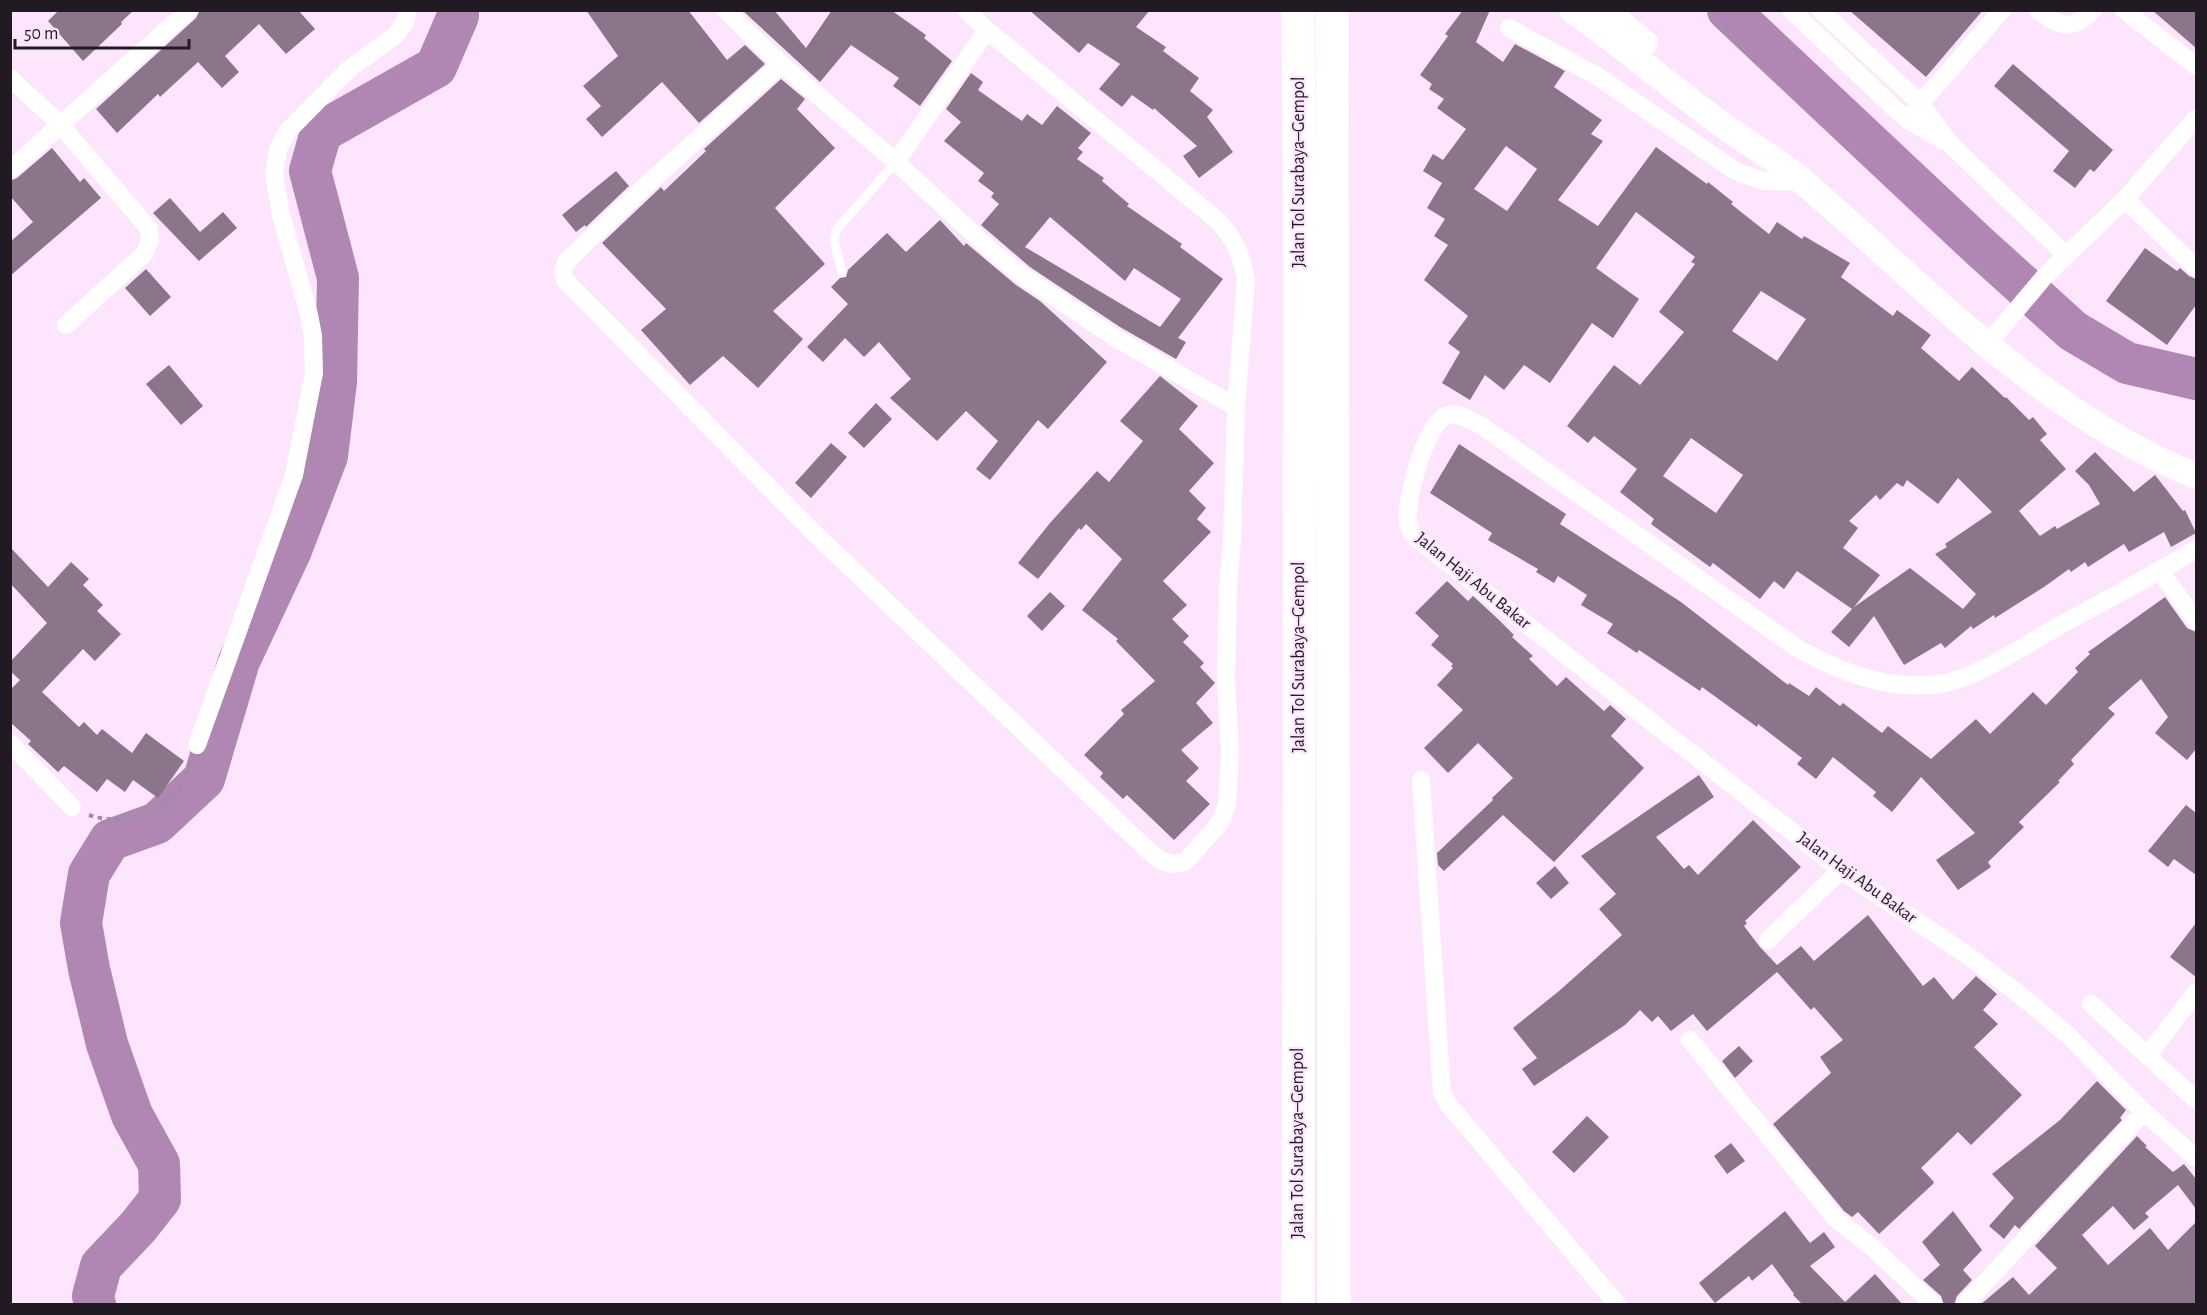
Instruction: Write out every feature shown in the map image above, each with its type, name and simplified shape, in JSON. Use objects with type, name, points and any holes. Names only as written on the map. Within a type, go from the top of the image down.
[{"type":"highway","name":"Jalan Tol Surabaya–Gempol","points":[[1298,10],[1300,316],[1298,1305]]},
{"type":"highway","name":"Jalan Tol Surabaya–Gempol","points":[[1332,10],[1334,1305]]},
{"type":"street","points":[[10,170],[189,10]]},
{"type":"street","points":[[197,745],[294,475],[314,374],[313,336],[309,315],[281,215],[274,174],[278,149],[287,132],[348,70],[396,35],[405,22],[408,10]]},
{"type":"street","points":[[725,10],[781,64],[900,156],[992,251],[1023,276],[1114,337],[1236,407]]},
{"type":"street","points":[[781,64],[640,190],[566,262],[563,271],[565,280],[819,539],[1135,838],[1160,860],[1170,864],[1179,864],[1186,861],[1220,823],[1227,804],[1230,753],[1226,681],[1236,407],[1246,280],[1242,259],[1233,239],[1218,221],[987,30],[966,10]]},
{"type":"street","points":[[1572,10],[1695,93]]},
{"type":"street","points":[[1605,10],[1695,93],[1725,126],[1780,162],[2094,424],[2155,459],[2196,476]]},
{"type":"street","points":[[1791,10],[1906,119],[1951,145]]},
{"type":"street","points":[[1820,10],[1921,104],[1951,145],[2067,256]]},
{"type":"street","points":[[1906,119],[2002,10]]},
{"type":"street","points":[[2038,10],[2055,23],[2064,25],[2081,22],[2093,10]]},
{"type":"street","points":[[2124,10],[2196,66]]},
{"type":"street","points":[[1509,28],[1597,76],[1737,172],[1764,180],[1803,182]]},
{"type":"street","points":[[900,156],[987,30]]},
{"type":"street","points":[[10,78],[60,124],[149,229],[150,235],[144,254],[66,325]]},
{"type":"street","points":[[1993,338],[2038,284],[2125,199],[2196,118]]},
{"type":"street","points":[[2125,199],[2196,268]]},
{"type":"street","name":"Jalan Haji Abu Bakar","points":[[2196,549],[2160,571],[1956,681],[1908,686],[1851,674],[1824,663],[1797,648],[1479,424],[1455,414],[1441,418],[1435,425],[1420,457],[1409,500],[1408,522],[1416,538],[1841,870],[1970,957],[2020,995],[2069,1036],[2144,1112],[2196,1158]]},
{"type":"street","points":[[2160,571],[2196,621]]},
{"type":"street","points":[[10,743],[72,807]]},
{"type":"street","points":[[1421,780],[1442,1093],[1448,1104],[1617,1305]]},
{"type":"street","points":[[1768,939],[1841,870]]},
{"type":"street","points":[[2147,1056],[2196,992]]},
{"type":"street","points":[[2091,1004],[2196,1101]]},
{"type":"street","points":[[1690,1040],[1836,1219],[1872,1247],[1933,1305]]},
{"type":"street","points":[[1965,1305],[2144,1112]]},
{"type":"lane","points":[[842,272],[834,240],[836,230],[900,156]]},
{"type":"path","points":[[72,807],[99,818],[117,820],[149,813],[164,805],[179,791],[197,745]]},
{"type":"building","points":[[59,10],[134,10],[83,61],[48,21]]},
{"type":"building","points":[[200,10],[298,10],[315,29],[286,54],[259,24],[225,56],[239,72],[222,88],[198,62],[160,97],[158,94],[117,133],[96,109],[196,18]]},
{"type":"building","points":[[586,10],[688,10],[727,60],[745,45],[765,64],[699,123],[662,82],[602,137],[586,119],[601,106],[583,86],[618,56]]},
{"type":"building","points":[[742,10],[774,10],[806,48],[832,10],[891,10],[926,35],[924,38],[952,61],[920,106],[893,86],[899,78],[851,45],[820,82]]},
{"type":"building","points":[[1029,10],[1150,10],[1136,27],[1166,47],[1163,51],[1199,78],[1190,91],[1213,110],[1207,117],[1233,152],[1199,178],[1183,156],[1197,146],[1154,108],[1153,110],[1132,95],[1122,107],[1099,89],[1120,64],[1088,43],[1079,53]]},
{"type":"building","points":[[1463,10],[1490,10],[1476,42],[1503,62],[1515,44],[1565,71],[1554,87],[1602,120],[1591,134],[1603,141],[1558,200],[1598,226],[1656,147],[1707,184],[1708,182],[1733,202],[1731,204],[1769,234],[1777,222],[1802,239],[1804,236],[1850,263],[1841,277],[1893,316],[1897,310],[1931,335],[1921,348],[1959,381],[1972,367],[2029,420],[2033,417],[2047,434],[2040,440],[2066,469],[2019,511],[2040,536],[2055,526],[2057,529],[2100,504],[2089,485],[2075,471],[2095,452],[2134,492],[2155,475],[2183,511],[2185,510],[2196,533],[2171,547],[2164,532],[2129,552],[2124,544],[2088,567],[2085,562],[2071,572],[2069,569],[1995,618],[1994,615],[1973,629],[1971,626],[1945,648],[1941,643],[1904,665],[1874,616],[1849,647],[1831,632],[1852,609],[1797,571],[1784,589],[1774,581],[1760,599],[1713,563],[1710,567],[1651,524],[1654,519],[1620,492],[1637,469],[1594,436],[1588,443],[1567,426],[1614,365],[1640,385],[1684,332],[1659,312],[1695,264],[1691,262],[1695,257],[1636,212],[1596,268],[1639,299],[1613,338],[1592,323],[1550,383],[1524,365],[1504,390],[1485,375],[1470,400],[1442,383],[1460,352],[1448,343],[1468,316],[1424,280],[1448,245],[1434,236],[1445,219],[1427,208],[1442,183],[1423,171],[1433,154],[1443,160],[1466,129],[1437,108],[1444,99],[1429,89],[1432,84],[1420,75],[1448,36],[1445,34]],"holes":[[[1506,146],[1537,169],[1507,211],[1474,189]],[[1761,291],[1806,319],[1777,361],[1732,331]],[[1691,438],[1743,475],[1716,513],[1663,476]],[[1958,478],[1992,512],[1945,544],[1947,547],[1935,554],[1976,594],[1963,609],[1910,568],[1854,607],[1880,575],[1843,548],[1858,528],[1849,521],[1876,495],[1880,500],[1897,483],[1903,487],[1907,480],[1938,504]]]},
{"type":"building","points":[[1849,10],[1983,10],[1926,77]]},
{"type":"building","points":[[2152,10],[2196,10],[2196,48]]},
{"type":"building","points":[[2013,64],[2113,150],[2094,172],[2090,169],[2075,188],[2053,171],[2069,151],[1994,86]]},
{"type":"building","points":[[971,73],[983,82],[978,90],[1022,121],[1027,114],[1042,125],[1057,106],[1091,133],[1078,148],[1083,152],[1077,159],[1104,178],[1102,181],[1129,204],[1127,206],[1182,244],[1180,247],[1223,279],[1178,338],[1186,342],[1176,359],[1120,327],[1030,267],[981,225],[999,204],[991,197],[994,193],[978,181],[984,173],[944,141],[961,122],[946,109]],"holes":[[[1050,217],[1125,281],[1134,268],[1181,299],[1160,327],[1025,247]]]},
{"type":"building","points":[[781,79],[805,99],[797,109],[835,148],[775,208],[825,264],[773,311],[803,339],[758,388],[723,356],[690,385],[641,330],[666,309],[602,243],[661,187],[664,191],[706,151],[704,149]]},
{"type":"building","points":[[52,148],[80,182],[84,178],[101,198],[10,276],[10,242],[33,222],[10,196],[10,181],[17,178]]},
{"type":"building","points":[[616,171],[629,186],[586,227],[585,225],[576,232],[562,215]]},
{"type":"building","points":[[170,198],[200,232],[223,212],[237,228],[199,261],[153,213]]},
{"type":"building","points":[[940,220],[964,246],[966,243],[1016,285],[1040,301],[1107,362],[1048,429],[1038,420],[990,480],[976,469],[998,441],[966,411],[937,441],[890,398],[911,379],[879,342],[864,357],[845,338],[823,362],[807,347],[848,304],[831,287],[840,278],[846,277],[848,270],[887,233],[906,252]]},
{"type":"building","points":[[2145,248],[2177,271],[2180,268],[2196,279],[2196,305],[2167,345],[2106,301]]},
{"type":"building","points":[[146,269],[171,297],[150,316],[125,288]]},
{"type":"building","points":[[169,365],[203,406],[181,425],[146,384]]},
{"type":"building","points":[[1160,376],[1198,406],[1179,429],[1214,463],[1189,491],[1206,508],[1197,519],[1211,532],[1163,581],[1187,605],[1172,619],[1189,636],[1183,642],[1204,663],[1200,667],[1215,683],[1196,703],[1213,723],[1181,750],[1199,768],[1186,781],[1210,804],[1174,840],[1127,795],[1123,799],[1100,777],[1103,773],[1084,755],[1124,714],[1121,710],[1155,681],[1116,641],[1118,639],[1082,610],[1122,559],[1086,524],[1081,530],[1079,528],[1038,579],[1018,563],[1097,471],[1109,482],[1143,441],[1120,421]]},
{"type":"building","points":[[876,403],[892,419],[864,448],[848,433]]},
{"type":"building","points":[[831,443],[847,457],[811,498],[795,483]]},
{"type":"building","points":[[1459,444],[1566,514],[1560,524],[1681,602],[1788,685],[1789,683],[1809,696],[1816,687],[1840,706],[1843,703],[1882,733],[1888,726],[1931,759],[1976,719],[1990,734],[2033,692],[2046,705],[2078,672],[2075,668],[2090,654],[2088,652],[2165,597],[2187,628],[2196,632],[2196,749],[2187,760],[2155,733],[2168,717],[2141,679],[2108,708],[2115,714],[2071,760],[2074,764],[2058,781],[2060,782],[2019,822],[2024,827],[1988,862],[1991,867],[1958,890],[1936,860],[1975,833],[1921,777],[1892,812],[1873,796],[1876,792],[1833,757],[1816,779],[1797,764],[1802,758],[1758,724],[1757,727],[1702,687],[1700,691],[1639,650],[1637,653],[1607,633],[1613,624],[1581,605],[1587,595],[1558,576],[1554,583],[1536,572],[1538,569],[1488,540],[1492,533],[1430,493]]},
{"type":"building","points":[[10,547],[48,587],[71,562],[89,579],[83,585],[103,605],[97,611],[121,634],[95,661],[83,649],[42,692],[79,727],[84,722],[97,735],[102,729],[132,753],[146,733],[184,761],[158,798],[133,780],[125,792],[107,779],[97,792],[64,766],[58,772],[28,744],[31,741],[10,722],[10,690],[20,680],[10,671],[10,662],[47,623],[10,583]]},
{"type":"building","points":[[1447,581],[1468,601],[1473,596],[1498,619],[1514,635],[1512,637],[1533,656],[1529,659],[1557,686],[1566,677],[1604,711],[1610,705],[1626,719],[1611,736],[1644,768],[1554,862],[1503,815],[1444,871],[1438,865],[1437,853],[1513,778],[1478,743],[1448,773],[1424,748],[1463,710],[1437,685],[1453,668],[1451,666],[1453,664],[1431,645],[1439,636],[1415,613]]},
{"type":"building","points":[[1050,592],[1065,606],[1042,631],[1027,616]]},
{"type":"building","points":[[1699,775],[1714,797],[1656,837],[1684,869],[1689,865],[1698,875],[1753,820],[1801,867],[1745,921],[1747,923],[1744,926],[1777,965],[1801,946],[1814,961],[1868,915],[1923,986],[1934,977],[1953,1000],[1976,976],[1997,994],[1983,1010],[1998,1024],[1974,1047],[2022,1095],[1971,1145],[1958,1132],[1921,1168],[1934,1182],[1933,1184],[1879,1234],[1858,1212],[1852,1217],[1844,1211],[1773,1124],[1831,1073],[1820,1057],[1843,1040],[1814,1007],[1811,1010],[1777,972],[1707,1031],[1693,1014],[1671,1031],[1658,1016],[1652,1022],[1640,1010],[1625,1025],[1534,1086],[1522,1069],[1537,1058],[1513,1028],[1622,935],[1599,909],[1616,894],[1581,856]]},
{"type":"building","points":[[2186,805],[2196,813],[2196,875],[2174,859],[2168,867],[2148,851]]},
{"type":"building","points":[[1555,866],[1569,883],[1551,899],[1536,883]]},
{"type":"building","points":[[2196,923],[2196,977],[2170,957]]},
{"type":"building","points":[[1739,1046],[1753,1061],[1735,1078],[1722,1061]]},
{"type":"building","points":[[2097,1081],[2126,1110],[2120,1118],[2122,1120],[2019,1229],[2015,1225],[2004,1239],[1989,1226],[2014,1198],[1992,1174],[2060,1120]]},
{"type":"building","points":[[1587,1116],[1609,1137],[1574,1173],[1552,1152]]},
{"type":"building","points":[[2137,1136],[2147,1146],[2145,1147],[2173,1172],[2184,1164],[2196,1179],[2196,1209],[2178,1185],[2145,1213],[2149,1217],[2134,1230],[2113,1206],[2082,1235],[2108,1265],[2150,1228],[2168,1250],[2196,1222],[2196,1305],[1980,1305],[2013,1277],[2029,1295],[2057,1268],[2035,1246]]},
{"type":"building","points":[[1731,1143],[1745,1161],[1727,1174],[1714,1156]]},
{"type":"building","points":[[1785,1211],[1810,1243],[1824,1232],[1835,1247],[1810,1266],[1845,1302],[1875,1274],[1903,1305],[1803,1305],[1793,1295],[1772,1264],[1752,1281],[1749,1276],[1715,1303],[1699,1283]]},
{"type":"building","points":[[1953,1211],[1982,1250],[1963,1270],[1972,1280],[1957,1296],[1954,1305],[1944,1305],[1941,1296],[1923,1280],[1940,1265],[1922,1242]]},
{"type":"waterway","points":[[95,1304],[93,1296],[101,1266],[138,1227],[160,1199],[159,1164],[132,1115],[107,1044],[89,969],[81,923],[89,874],[110,840],[157,823],[204,779],[239,661],[291,550],[327,456],[336,382],[338,278],[310,171],[321,132],[436,67],[458,16],[458,10]]},
{"type":"waterway","points":[[1728,10],[1979,246],[2073,331],[2127,363],[2196,379]]}]
